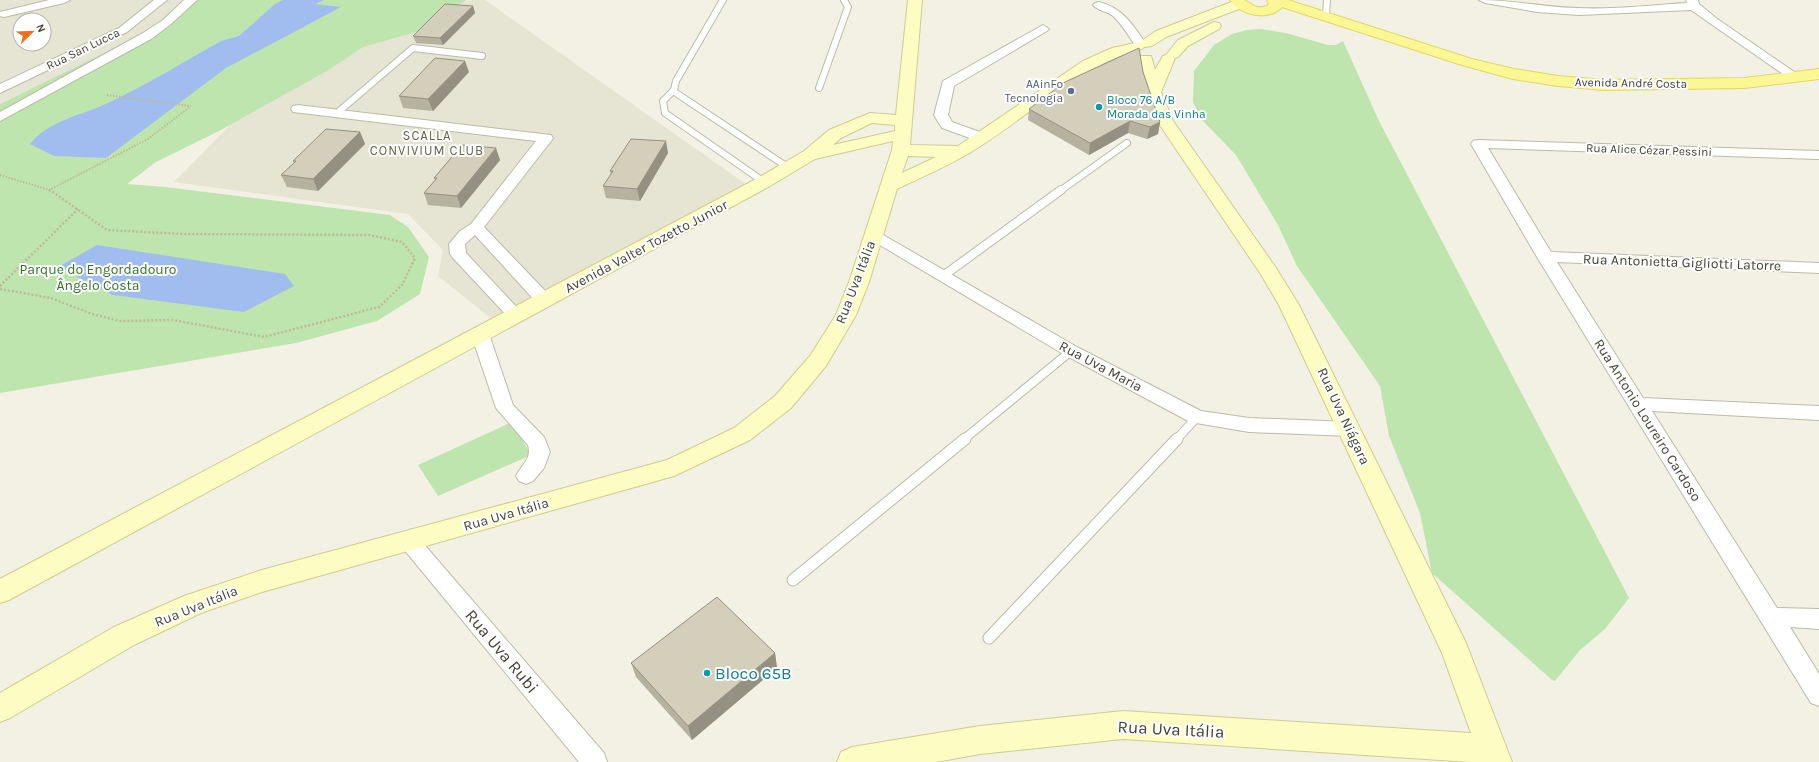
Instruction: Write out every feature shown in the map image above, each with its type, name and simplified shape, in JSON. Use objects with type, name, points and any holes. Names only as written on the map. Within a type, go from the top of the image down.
[{"type":"main road","points":[[1259,10],[1273,8],[1276,3],[1274,0]]},
{"type":"main road","name":"Avenida André Costa","points":[[1274,0],[1326,15],[1467,62],[1513,74],[1558,81],[1604,85],[1744,83],[1797,78],[1819,74]]},
{"type":"main road","name":"Avenida André Costa","points":[[1238,2],[1259,10],[1310,11]]},
{"type":"street","points":[[2,15],[22,0]]},
{"type":"street","points":[[2,15],[64,0]]},
{"type":"street","name":"Rua San Lucca","points":[[0,89],[123,30],[161,0]]},
{"type":"street","points":[[0,117],[147,36],[167,22],[191,0]]},
{"type":"street","name":"Rua Uva Itália","points":[[0,708],[124,636],[194,604],[262,580],[410,541],[674,467],[742,434],[782,402],[818,361],[846,315],[902,141],[915,0]]},
{"type":"street","points":[[1485,0],[1537,9],[1579,12],[1693,3],[1751,48],[1797,78]]},
{"type":"street","points":[[888,186],[965,149],[1081,71],[1141,50],[1161,34],[1238,2]]},
{"type":"street","points":[[1099,5],[1115,12],[1122,18],[1141,50],[1158,61],[1170,56]]},
{"type":"street","points":[[1154,91],[1170,56],[1183,43],[1206,29],[1259,10]]},
{"type":"street","points":[[983,138],[947,125],[941,115],[948,84],[1043,29]]},
{"type":"street","name":"Rua Uva Niágara","points":[[1141,50],[1165,121],[1269,272],[1289,305],[1456,652],[1495,756]]},
{"type":"street","name":"Avenida Valter Tozetto Junior","points":[[0,592],[764,182],[810,155],[835,134],[906,99]]},
{"type":"street","points":[[298,109],[546,138],[476,227],[465,234],[457,244],[458,254],[516,315]]},
{"type":"street","points":[[870,118],[902,141],[931,152],[965,149]]},
{"type":"street","points":[[858,143],[902,141]]},
{"type":"street","name":"Avenida Valter Tozetto Junior","points":[[810,155],[858,143],[902,141]]},
{"type":"street","name":"Rua Alice Cézar Pessini","points":[[1478,144],[1819,156]]},
{"type":"street","name":"Rua Antonio Loureiro Cardoso","points":[[1478,144],[1545,257],[1772,617],[1819,695]]},
{"type":"street","points":[[476,227],[544,300]]},
{"type":"street","name":"Rua Uva Maria","points":[[873,235],[1071,351],[1198,417],[1249,425],[1350,429]]},
{"type":"street","name":"Rua Antonietta Gigliotti Latorre","points":[[1545,257],[1819,268]]},
{"type":"street","points":[[480,334],[505,408],[536,442],[540,452],[537,463],[526,476]]},
{"type":"street","points":[[1638,404],[1819,413]]},
{"type":"street","name":"Rua Uva Rubi","points":[[410,541],[595,762]]},
{"type":"street","points":[[1772,617],[1819,619]]},
{"type":"street","name":"Rua Uva Itália","points":[[852,762],[980,740],[1123,725],[1495,756]]},
{"type":"lane","points":[[723,0],[676,81],[673,91],[664,98],[662,104],[665,113],[764,182]]},
{"type":"lane","points":[[819,88],[848,7],[844,0]]},
{"type":"lane","points":[[1326,15],[1327,0]]},
{"type":"lane","points":[[337,113],[413,48],[482,56]]},
{"type":"lane","points":[[673,91],[789,168]]},
{"type":"lane","points":[[942,276],[1127,143]]},
{"type":"lane","points":[[793,580],[1071,351]]},
{"type":"lane","points":[[989,638],[1198,417]]},
{"type":"path","points":[[49,190],[148,139],[191,106],[106,95]]},
{"type":"path","points":[[0,174],[49,190],[107,230],[183,234],[369,235],[402,242],[415,258],[402,286],[378,307],[264,337],[173,320],[120,322],[92,314],[51,298],[0,289]]},
{"type":"path","points":[[0,286],[78,209]]},
{"type":"shaded area","points":[[0,0],[189,0],[161,25],[0,104]]},
{"type":"shaded area","points":[[473,0],[485,0],[747,185],[492,319],[438,276],[443,250],[408,214],[174,182],[252,103],[375,21]]},
{"type":"green space","name":"Parque do Engordadouro Ângelo Costa","points":[[189,0],[467,0],[451,8],[419,31],[363,47],[327,71],[219,131],[156,162],[127,184],[165,187],[390,215],[408,227],[429,257],[420,294],[377,321],[296,343],[0,393],[0,104],[161,25]]},
{"type":"green space","points":[[1261,29],[1286,33],[1328,45],[1336,45],[1343,41],[1379,121],[1629,598],[1605,629],[1580,650],[1555,681],[1552,680],[1432,573],[1420,513],[1389,436],[1380,386],[1297,266],[1278,225],[1236,155],[1202,120],[1193,102],[1194,71],[1214,45],[1232,34],[1247,30]]},
{"type":"green space","points":[[512,422],[531,455],[438,496],[418,465]]},
{"type":"water","points":[[283,0],[324,0],[315,4],[341,7],[226,68],[106,158],[54,156],[30,144],[46,129],[66,119],[98,108],[151,81],[221,41],[239,36],[275,4]]},
{"type":"water","points":[[97,245],[285,274],[294,286],[244,312],[113,295],[60,266]]},
{"type":"building","points":[[445,4],[473,6],[440,38],[413,36]]},
{"type":"building","name":"Bloco 76 A/B Morada das Vinha","points":[[1139,48],[1143,72],[1160,122],[1150,127],[1130,121],[1090,143],[1029,109],[1065,82]]},
{"type":"building","points":[[435,58],[465,61],[428,99],[399,96]]},
{"type":"building","points":[[326,129],[360,132],[313,179],[281,175],[296,161],[293,161]]},
{"type":"building","points":[[631,139],[666,141],[637,189],[603,186],[613,171],[610,171]]},
{"type":"building","points":[[462,145],[496,148],[457,196],[424,193],[437,178],[434,178]]},
{"type":"building","name":"Bloco 65B","points":[[717,597],[775,653],[688,726],[631,663]]},
{"type":"place","name":"AAinFo Tecnologia","points":[[1071,91]]},
{"type":"place","name":"Bloco 76 A/B Morada das Vinha","points":[[1099,107]]},
{"type":"place","name":"Bloco 65B","points":[[707,673]]},
{"type":"district","name":"SCALLA CONVIVIUM CLUB","points":[[427,142]]}]
